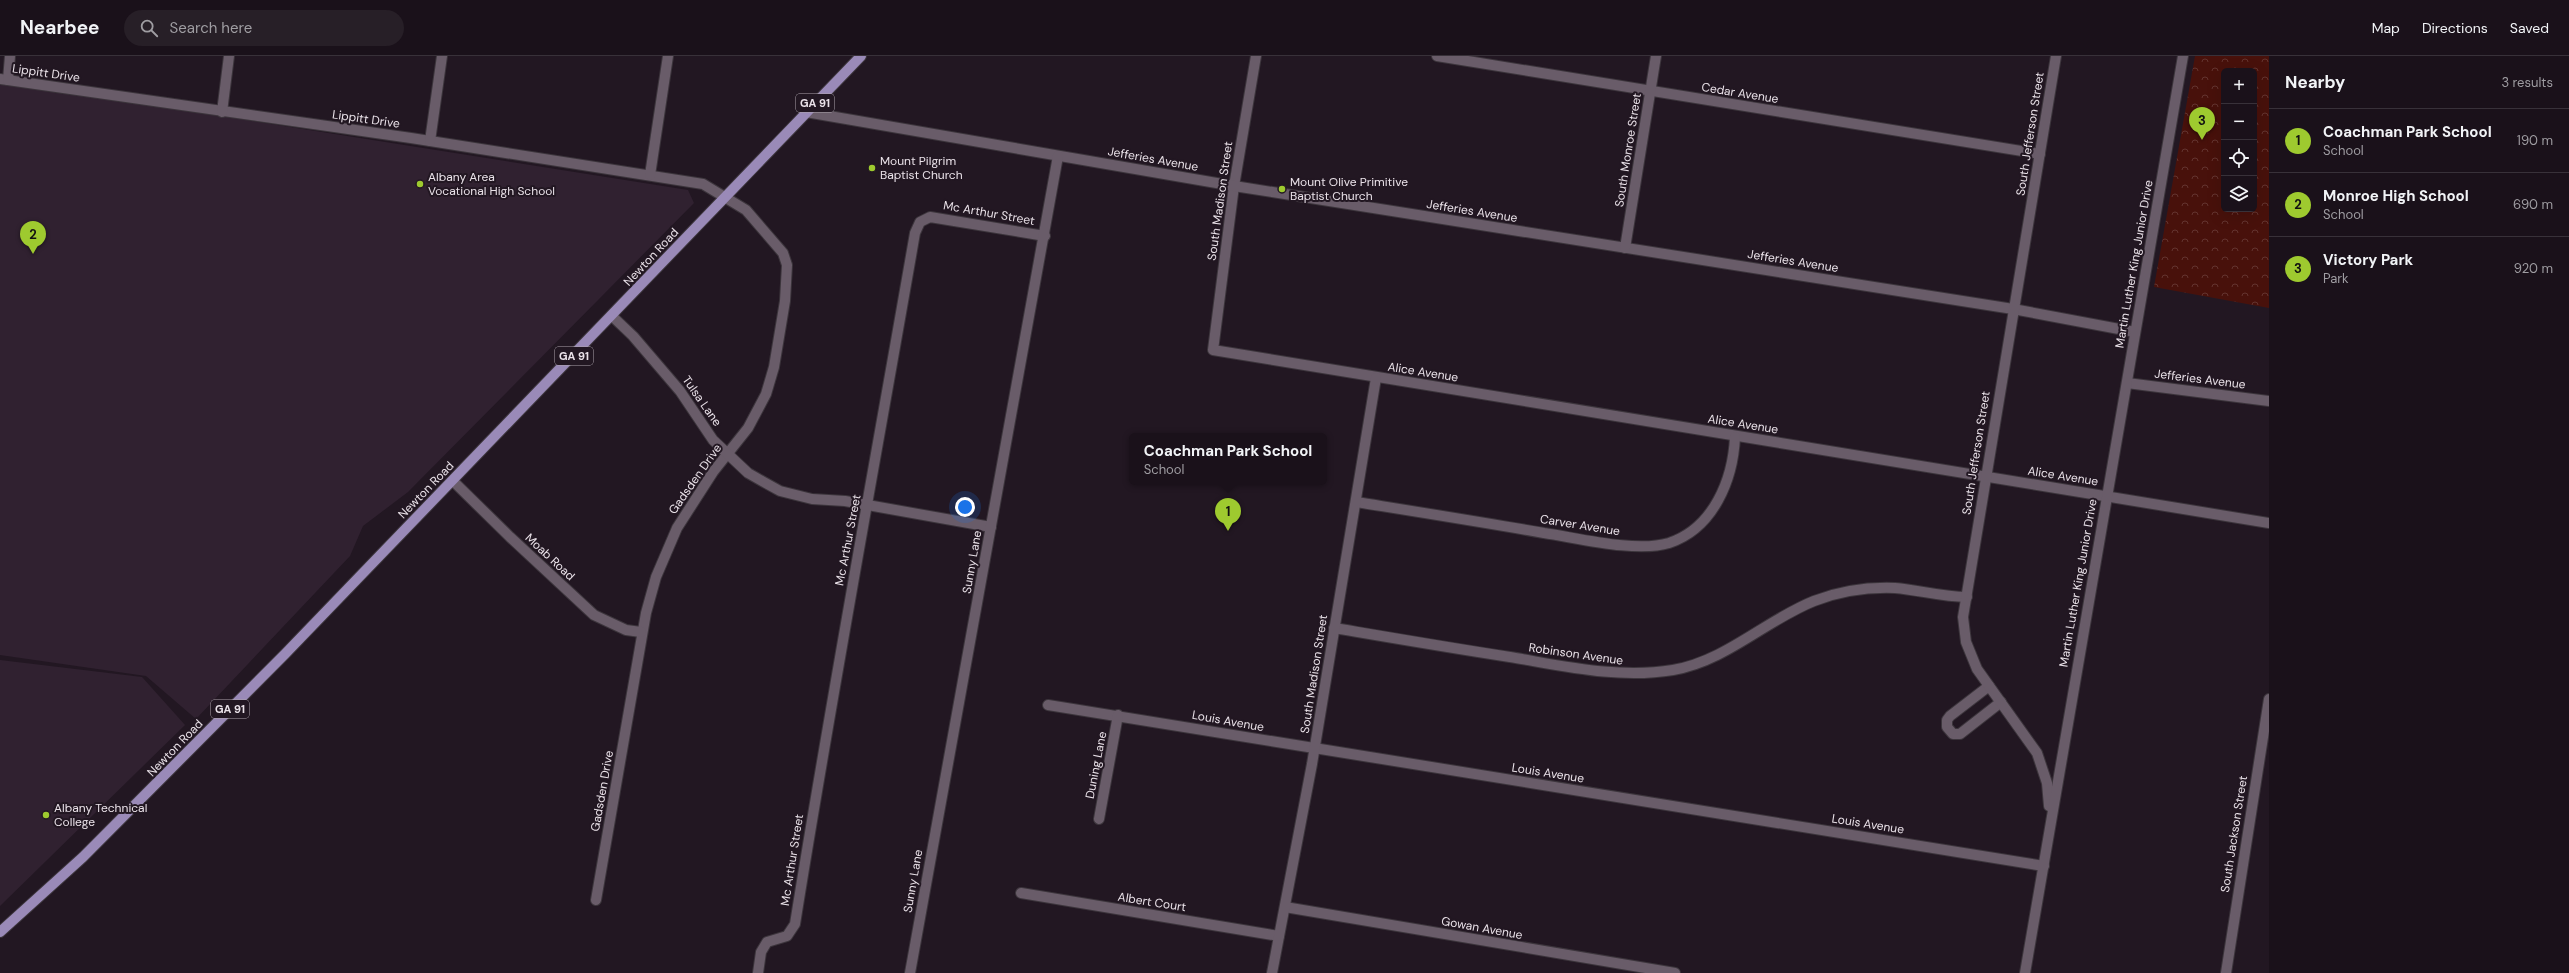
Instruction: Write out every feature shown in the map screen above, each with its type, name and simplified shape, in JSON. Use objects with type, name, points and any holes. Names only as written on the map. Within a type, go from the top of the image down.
[{"type":"main road","name":"Newton Road","points":[[0,932],[84,857],[146,796],[612,316],[861,56]]},
{"type":"street","points":[[4,80],[10,56]]},
{"type":"street","points":[[222,112],[229,56]]},
{"type":"street","points":[[430,141],[442,56]]},
{"type":"street","points":[[650,175],[668,56]]},
{"type":"street","name":"South Madison Street","points":[[1213,350],[1234,186],[1256,56]]},
{"type":"street","name":"Cedar Avenue","points":[[1437,56],[2040,154]]},
{"type":"street","name":"South Monroe Street","points":[[1625,248],[1656,56]]},
{"type":"street","name":"South Jefferson Street","points":[[2049,834],[2048,788],[2040,760],[2032,743],[1977,669],[1966,642],[1963,616],[1985,476],[2056,56]]},
{"type":"street","name":"Martin Luther King Junior Drive","points":[[2025,973],[2105,496],[2127,383],[2183,56]]},
{"type":"street","name":"Lippitt Drive","points":[[4,80],[430,141],[650,175],[703,184],[726,196]]},
{"type":"street","name":"Jefferies Avenue","points":[[806,112],[1234,186],[2013,308],[2135,332]]},
{"type":"street","name":"Sunny Lane","points":[[910,973],[1045,236],[1058,156]]},
{"type":"street","name":"Gadsden Drive","points":[[596,900],[642,632],[656,577],[677,528],[689,506],[748,428],[766,394],[774,367],[788,272],[783,253],[770,235],[746,210],[726,196]]},
{"type":"street","name":"Mc Arthur Street","points":[[758,973],[761,952],[767,942],[787,936],[795,924],[833,692],[915,233],[920,222],[930,216],[1045,236]]},
{"type":"street","name":"Tulsa Lane","points":[[612,316],[662,369],[680,391],[713,440],[748,473],[780,491],[812,499],[845,501],[991,527]]},
{"type":"street","name":"Alice Avenue","points":[[1213,350],[1376,378],[2269,523]]},
{"type":"street","name":"South Madison Street","points":[[1272,973],[1314,749],[1376,378]]},
{"type":"street","name":"Jefferies Avenue","points":[[2127,383],[2269,401]]},
{"type":"street","name":"Carver Avenue","points":[[1356,502],[1622,546],[1668,543],[1691,531],[1715,507],[1723,494],[1729,475],[1734,454],[1736,436]]},
{"type":"street","name":"Moab Road","points":[[453,480],[510,537],[594,615],[626,630],[642,632]]},
{"type":"street","name":"Robinson Avenue","points":[[1334,628],[1556,665],[1634,674],[1675,669],[1724,651],[1798,608],[1838,594],[1858,590],[1896,588],[1947,597],[1967,596]]},
{"type":"street","points":[[1989,686],[1950,716],[1947,720],[1947,727],[1953,734],[1960,734],[2001,702]]},
{"type":"street","name":"South Jackson Street","points":[[2226,973],[2269,699]]},
{"type":"street","name":"Louis Avenue","points":[[1048,705],[1118,715],[1314,749],[2044,866]]},
{"type":"street","name":"Duning Lane","points":[[1099,819],[1118,715]]},
{"type":"street","name":"Albert Court","points":[[1021,893],[1279,936]]},
{"type":"street","name":"Gowan Avenue","points":[[1285,907],[1675,973]]},
{"type":"shaded area","points":[[0,81],[688,190],[694,203],[408,492],[363,526],[350,556],[196,719],[146,676],[0,655]]},
{"type":"shaded area","name":"Albany Technical College","points":[[0,660],[142,677],[185,725],[0,906]]},
{"type":"green space","points":[[2195,56],[2269,56],[2269,308],[2154,287]]},
{"type":"place","name":"Victory Park","points":[[2202,140]]},
{"type":"place","name":"Mount Pilgrim Baptist Church","points":[[872,168]]},
{"type":"place","name":"Albany Area Vocational High School","points":[[420,184]]},
{"type":"place","name":"Mount Olive Primitive Baptist Church","points":[[1282,189]]},
{"type":"place","name":"Monroe High School","points":[[33,254]]},
{"type":"place","name":"Coachman Park School","points":[[1228,531]]},
{"type":"place","name":"Albany Technical College","points":[[46,815]]}]
